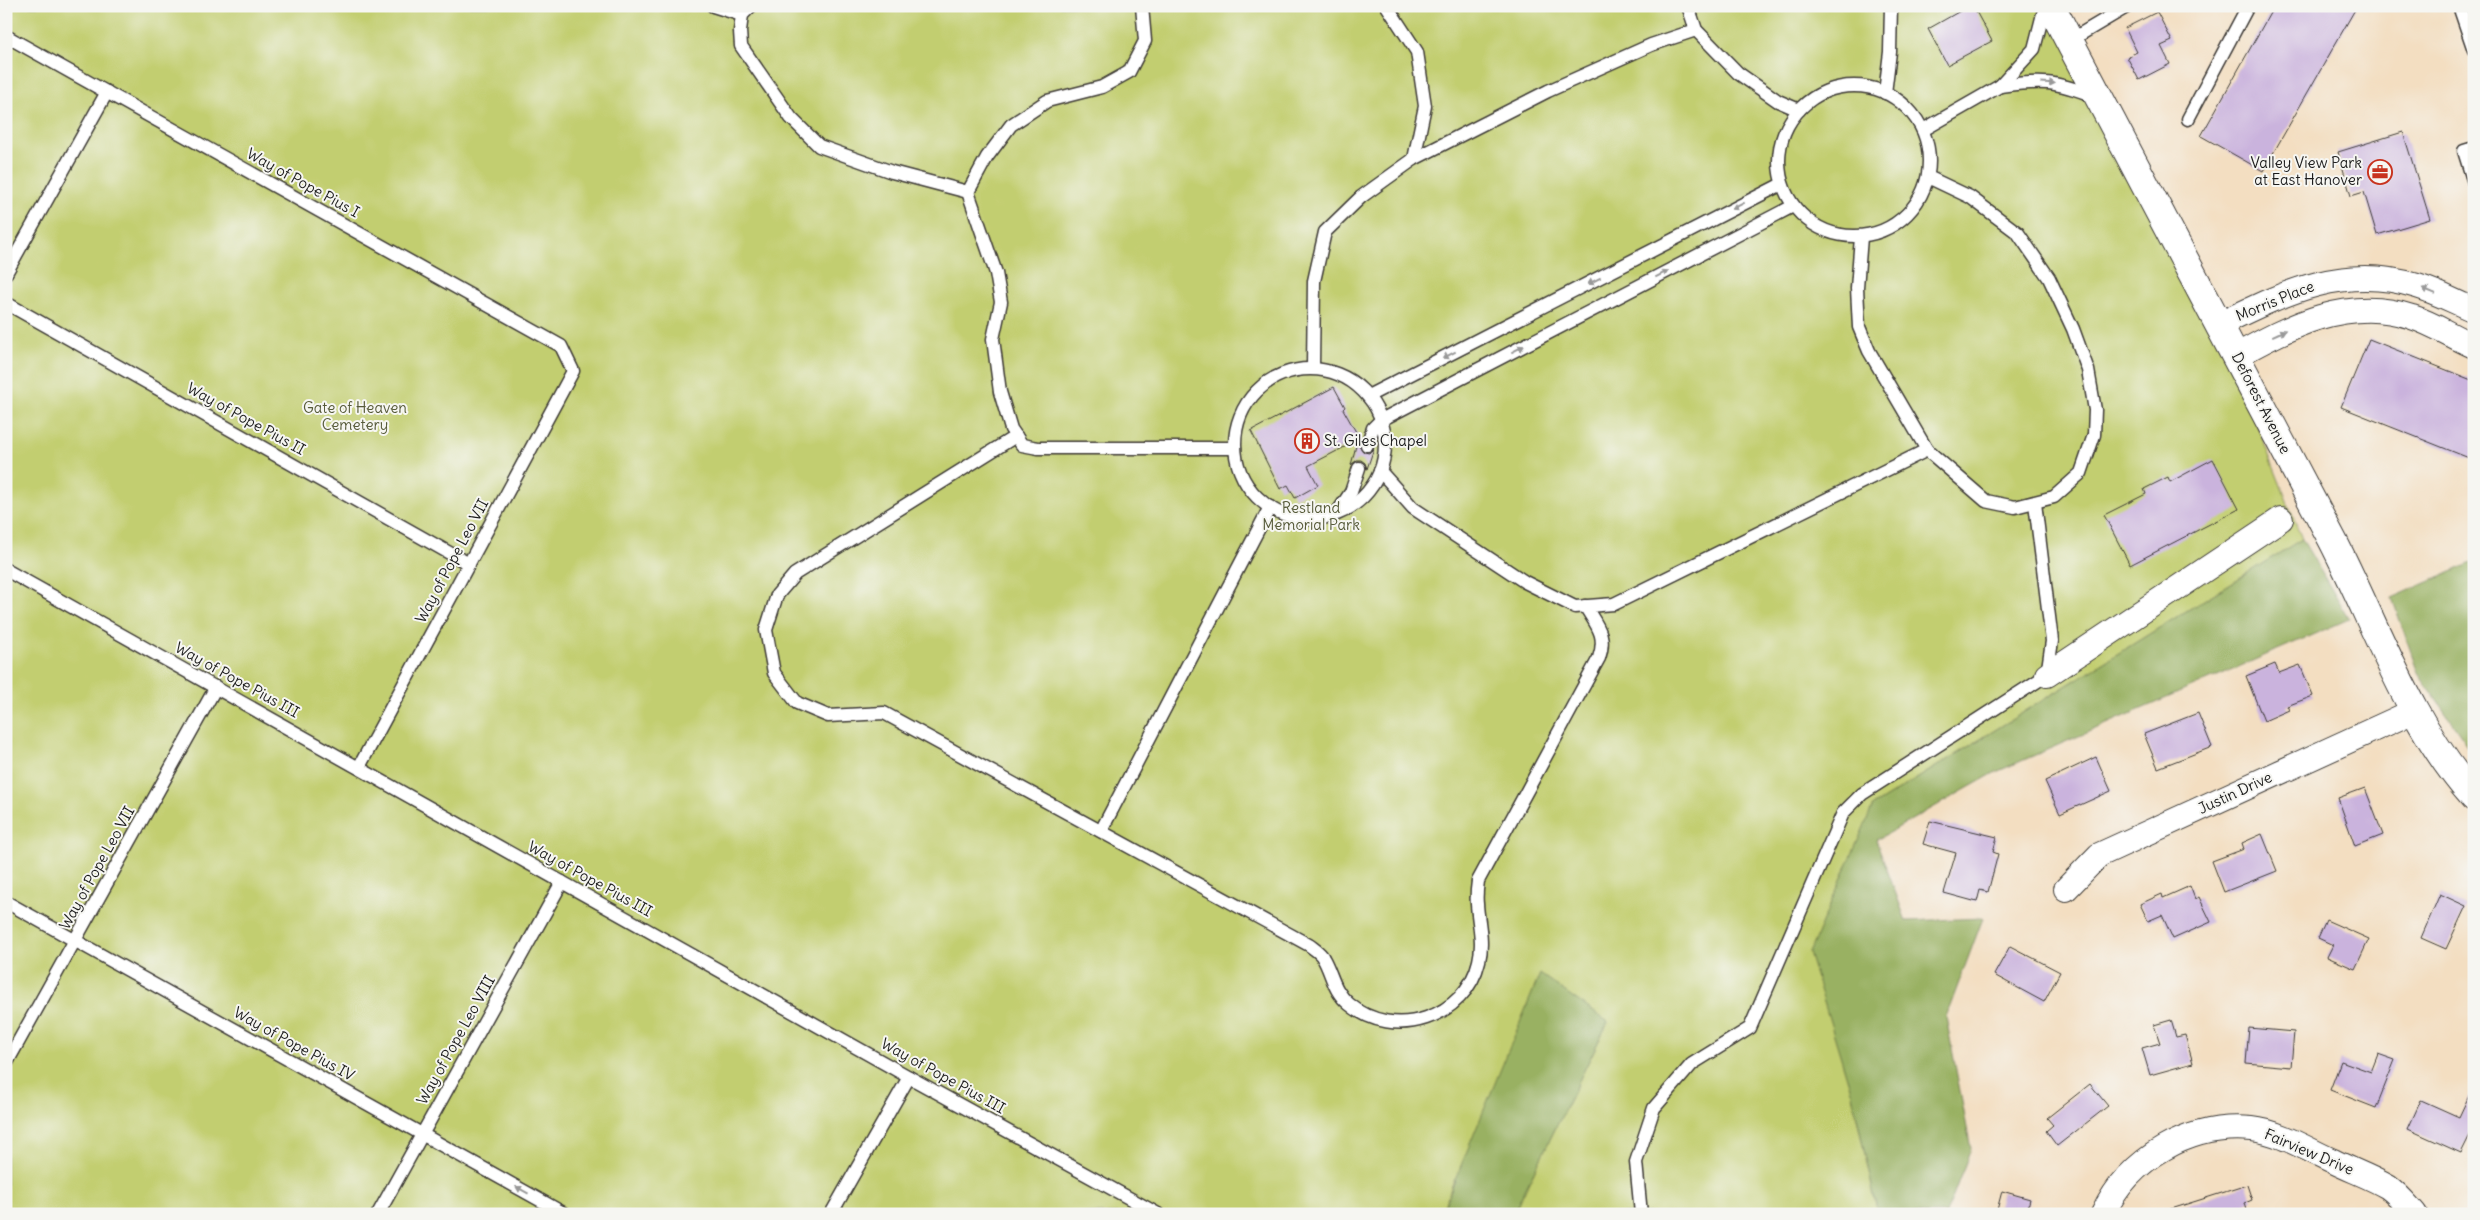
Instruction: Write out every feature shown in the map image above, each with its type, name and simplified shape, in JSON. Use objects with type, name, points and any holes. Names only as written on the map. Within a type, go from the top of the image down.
[{"type":"street","name":"Deforest Avenue","points":[[2050,6],[2220,324],[2348,571],[2414,711],[2439,752],[2474,797]]},
{"type":"street","name":"Morris Place","points":[[2220,324],[2298,288],[2335,279],[2392,280],[2418,286],[2474,310]]},
{"type":"street","name":"Morris Place","points":[[2236,356],[2305,320],[2359,310],[2386,311],[2413,317],[2474,346]]},
{"type":"street","points":[[2047,675],[2281,519]]},
{"type":"street","name":"Justin Drive","points":[[2066,889],[2099,856],[2414,711]]},
{"type":"street","name":"Fairview Drive","points":[[2104,1214],[2116,1190],[2133,1169],[2167,1146],[2213,1132],[2251,1129],[2294,1143],[2387,1187],[2415,1214]]},
{"type":"lane","points":[[713,6],[747,11],[740,31],[741,46],[791,118],[819,146],[892,172],[968,192]]},
{"type":"lane","points":[[1142,6],[1145,40],[1129,72],[1102,87],[1047,100],[1011,125],[987,157],[968,192],[996,273],[1000,302],[994,339],[1000,392],[1011,429],[1022,445],[1038,448],[1235,448]]},
{"type":"lane","points":[[1387,6],[1417,52],[1425,106],[1414,159]]},
{"type":"lane","points":[[1688,6],[1696,30],[1738,73],[1778,101],[1799,110]]},
{"type":"lane","points":[[1885,93],[1890,52],[1891,6]]},
{"type":"lane","points":[[1923,130],[2000,86],[2034,49],[2046,6]]},
{"type":"lane","points":[[2069,41],[2128,6]]},
{"type":"lane","points":[[2188,120],[2248,6]]},
{"type":"lane","points":[[2459,6],[2474,48]]},
{"type":"lane","points":[[1313,368],[1314,281],[1325,232],[1361,197],[1414,159],[1548,91],[1651,45],[1696,30]]},
{"type":"lane","name":"Way of Pope Pius I","points":[[6,36],[561,346],[573,371]]},
{"type":"lane","points":[[2000,86],[2031,82],[2061,84],[2098,98]]},
{"type":"lane","points":[[1842,87],[1866,87],[1885,93],[1909,110],[1923,130],[1929,153],[1928,177],[1920,199],[1905,218],[1884,230],[1861,236],[1835,235],[1811,224],[1792,206],[1782,184],[1778,165],[1780,145],[1787,126],[1799,110],[1818,95],[1842,87]]},
{"type":"lane","points":[[6,273],[107,92]]},
{"type":"lane","points":[[2474,148],[2464,151],[2474,182]]},
{"type":"lane","points":[[1861,236],[1857,288],[1859,327],[1869,352],[1927,450],[1986,501],[2015,507],[2054,497],[2081,473],[2094,435],[2095,410],[2088,370],[2073,329],[2049,278],[2018,233],[1970,197],[1928,177]]},
{"type":"lane","points":[[1368,396],[1782,184]]},
{"type":"lane","points":[[1367,445],[1373,428],[1381,420],[1792,206]]},
{"type":"lane","name":"Way of Pope Pius II","points":[[6,303],[469,564]]},
{"type":"lane","points":[[1313,368],[1337,373],[1358,385],[1368,396],[1374,402],[1381,420],[1386,448],[1380,472],[1368,492],[1348,509],[1324,518],[1299,518],[1270,507],[1254,494],[1240,473],[1235,448],[1238,422],[1249,399],[1268,382],[1289,371],[1313,368]]},
{"type":"lane","name":"Way of Pope Leo VII","points":[[359,767],[573,371]]},
{"type":"lane","points":[[1016,436],[795,574],[777,595],[766,630],[774,673],[797,703],[828,716],[884,713],[1309,945],[1323,957],[1331,980],[1348,1004],[1370,1018],[1396,1024],[1424,1020],[1449,1008],[1467,989],[1479,961],[1482,931],[1477,903],[1478,881],[1604,644],[1598,628],[1585,606]]},
{"type":"lane","points":[[1380,472],[1413,508],[1525,582],[1575,606],[1585,606],[1614,604],[1927,450]]},
{"type":"lane","points":[[1338,513],[1351,492],[1359,468]]},
{"type":"lane","points":[[1642,1214],[1636,1162],[1654,1108],[1692,1064],[1750,1028],[1843,813],[1862,794],[2047,675],[2052,641],[2035,503]]},
{"type":"lane","points":[[1102,831],[1270,507]]},
{"type":"lane","name":"Way of Pope Pius III","points":[[6,570],[1158,1214]]},
{"type":"lane","name":"Way of Pope Leo VII","points":[[6,1064],[216,687]]},
{"type":"lane","name":"Way of Pope Leo VIII","points":[[378,1214],[562,882]]},
{"type":"lane","name":"Way of Pope Pius IV","points":[[6,902],[565,1214]]},
{"type":"lane","points":[[831,1214],[910,1077]]},
{"type":"green space","points":[[6,6],[2051,6],[2211,308],[2302,539],[1873,806],[1852,1094],[1878,1214],[1513,1214],[1608,1022],[1454,1180],[1441,1214],[6,1214]]},
{"type":"green space","points":[[2302,539],[2349,619],[1996,772],[1876,840],[1906,921],[1983,918],[1946,1017],[1971,1149],[1946,1214],[1878,1214],[1852,1094],[1809,953],[1873,806]]},
{"type":"green space","points":[[2474,562],[2474,754],[2419,675],[2392,598]]},
{"type":"green space","points":[[1540,974],[1608,1022],[1513,1214],[1441,1214]]},
{"type":"building","points":[[1969,6],[1973,6],[1992,41],[1947,65],[1928,29]]},
{"type":"building","points":[[2274,6],[2357,6],[2263,171],[2201,136]]},
{"type":"building","points":[[2157,12],[2172,41],[2161,46],[2170,64],[2139,80],[2127,57],[2137,52],[2125,28]]},
{"type":"building","name":"Valley View Park at East Hanover","points":[[2403,132],[2430,219],[2377,235],[2364,192],[2351,196],[2338,152]]},
{"type":"building","points":[[2369,339],[2474,381],[2474,460],[2341,407]]},
{"type":"building","name":"St. Giles Chapel","points":[[1334,387],[1345,407],[1343,409],[1360,439],[1308,466],[1318,485],[1295,498],[1288,485],[1280,489],[1251,431]]},
{"type":"building","points":[[1357,442],[1364,452],[1369,453],[1374,448],[1367,469],[1365,463],[1361,460],[1357,460],[1351,465]]},
{"type":"building","points":[[2213,459],[2239,509],[2130,565],[2104,515],[2146,494],[2144,489],[2168,477],[2170,482]]},
{"type":"building","points":[[2275,664],[2279,673],[2300,665],[2313,696],[2287,706],[2289,710],[2264,721],[2246,676]]},
{"type":"building","points":[[2198,713],[2212,747],[2158,768],[2144,734]]},
{"type":"building","points":[[2096,757],[2111,791],[2060,814],[2045,781]]},
{"type":"building","points":[[2365,788],[2383,835],[2355,846],[2338,798]]},
{"type":"building","points":[[1930,821],[1997,837],[1993,852],[1998,854],[1988,892],[1980,890],[1977,902],[1944,893],[1956,853],[1923,844]]},
{"type":"building","points":[[2262,834],[2277,871],[2224,892],[2212,861],[2244,849],[2242,843]]},
{"type":"building","points":[[2190,886],[2195,899],[2199,897],[2211,922],[2173,939],[2162,915],[2148,921],[2140,904],[2162,894],[2163,898]]},
{"type":"building","points":[[2440,894],[2466,906],[2446,949],[2421,938]]},
{"type":"building","points":[[2326,920],[2369,939],[2355,969],[2327,957],[2333,945],[2318,938]]},
{"type":"building","points":[[2010,946],[2060,972],[2044,1002],[1994,975]]},
{"type":"building","points":[[2171,1020],[2176,1037],[2185,1035],[2193,1063],[2150,1075],[2142,1048],[2160,1043],[2154,1025]]},
{"type":"building","points":[[2249,1028],[2294,1032],[2291,1067],[2246,1063]]},
{"type":"building","points":[[2378,1054],[2395,1060],[2376,1108],[2330,1090],[2341,1061],[2371,1072]]},
{"type":"building","points":[[2090,1084],[2108,1106],[2057,1146],[2046,1131],[2053,1125],[2047,1118]]},
{"type":"building","points":[[2474,1085],[2474,1127],[2461,1153],[2408,1129],[2421,1100],[2459,1117]]},
{"type":"building","points":[[2247,1185],[2252,1200],[2245,1203],[2248,1214],[2169,1214],[2168,1210]]},
{"type":"building","points":[[2002,1191],[2030,1199],[2026,1214],[1996,1214]]},
{"type":"place","name":"Valley View Park at East Hanover","points":[[2380,172]]},
{"type":"place","name":"St. Giles Chapel","points":[[1307,441]]},
{"type":"park label","name":"Gate of Heaven Cemetery","points":[[355,416]]},
{"type":"park label","name":"Restland Memorial Park","points":[[1311,516]]}]
